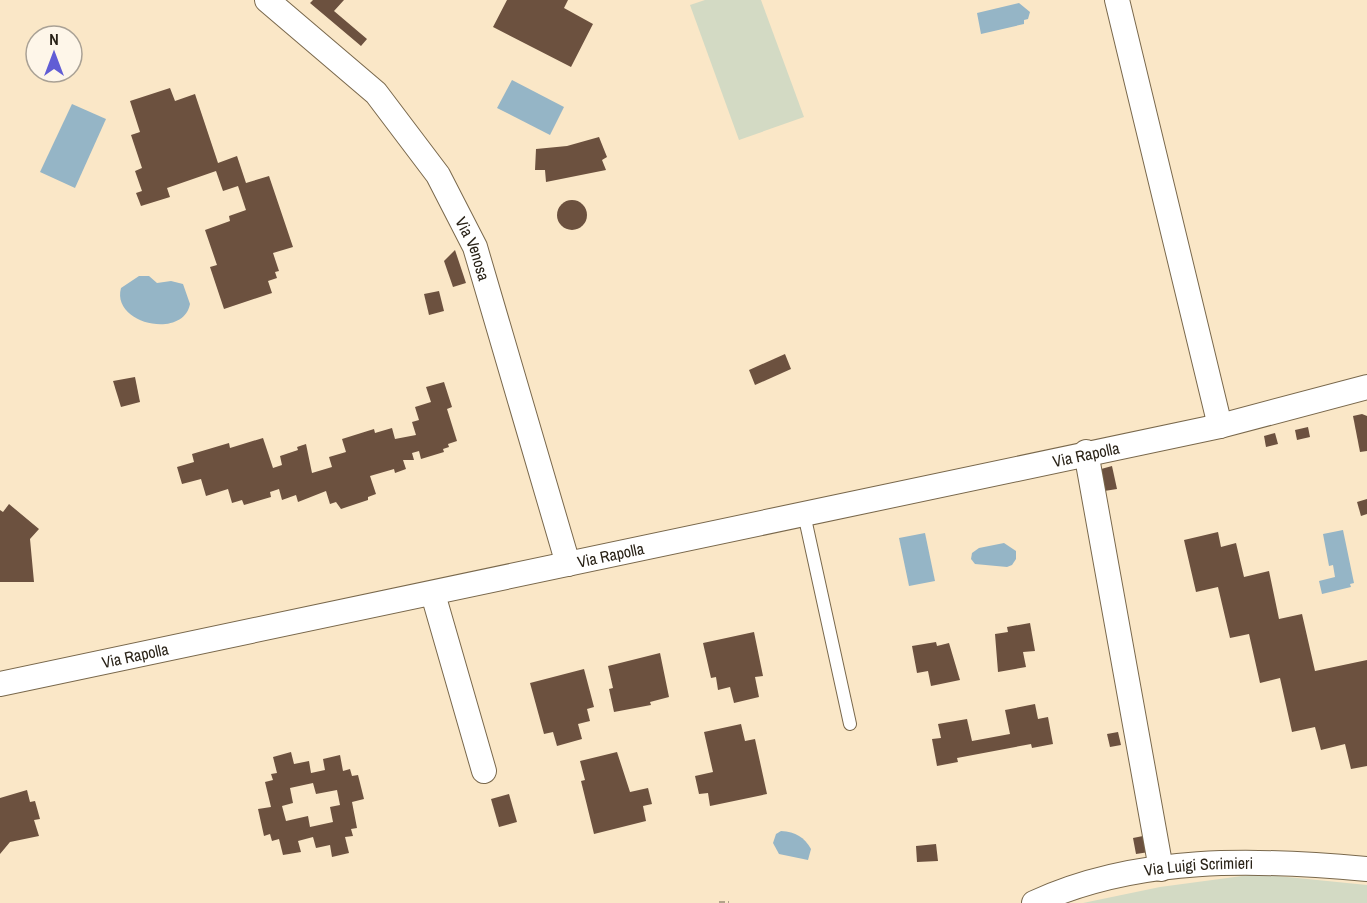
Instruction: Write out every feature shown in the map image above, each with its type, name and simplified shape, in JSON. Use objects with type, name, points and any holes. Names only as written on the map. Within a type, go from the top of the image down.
[{"type":"street","name":"Via Venosa","points":[[267,0],[376,93],[438,175],[475,247],[568,564]]},
{"type":"street","points":[[1117,0],[1220,426]]},
{"type":"street","name":"Via Rapolla","points":[[0,684],[434,594],[1086,452],[1220,426],[1367,387]]},
{"type":"street","points":[[1086,452],[1161,869]]},
{"type":"street","points":[[434,594],[484,771]]},
{"type":"street","name":"Via Luigi Scrimieri","points":[[1034,903],[1063,890],[1137,872],[1161,869],[1231,862],[1367,869]]},
{"type":"lane","points":[[804,514],[850,724]]},
{"type":"path","points":[[719,903],[729,903]]},
{"type":"green space","points":[[705,0],[761,0],[804,117],[739,140],[690,5]]},
{"type":"green space","points":[[1257,874],[1367,885],[1367,903],[1083,903],[1160,887]]},
{"type":"water","points":[[1019,3],[1030,12],[1024,24],[981,34],[977,13]]},
{"type":"water","points":[[512,80],[564,107],[550,135],[497,108]]},
{"type":"water","points":[[72,104],[106,119],[75,188],[40,172]]},
{"type":"water","points":[[139,276],[149,276],[157,283],[171,281],[183,284],[190,304],[185,315],[175,322],[162,324],[149,323],[127,311],[121,300],[121,288]]},
{"type":"water","points":[[1343,530],[1354,583],[1350,584],[1351,587],[1322,594],[1319,581],[1335,577],[1333,565],[1329,566],[1323,534]]},
{"type":"water","points":[[925,533],[935,581],[909,586],[899,538]]},
{"type":"water","points":[[1004,543],[1016,551],[1016,559],[1012,565],[1007,567],[975,564],[971,559],[972,553],[979,548]]},
{"type":"water","points":[[781,831],[795,834],[805,841],[811,849],[808,860],[779,854],[773,843],[776,834]]},
{"type":"building","points":[[313,0],[344,0],[334,11],[367,39],[361,46],[310,3]]},
{"type":"building","points":[[507,0],[568,0],[564,8],[593,24],[571,67],[493,27]]},
{"type":"building","points":[[170,88],[175,101],[195,94],[218,163],[237,156],[246,183],[269,176],[293,247],[273,253],[279,271],[275,272],[277,278],[268,281],[272,293],[224,309],[210,267],[217,265],[205,230],[230,221],[229,216],[246,210],[238,186],[223,191],[216,171],[167,188],[170,197],[141,206],[136,193],[142,191],[135,171],[142,168],[131,135],[140,132],[130,101]]},
{"type":"building","points":[[599,137],[607,157],[602,160],[606,170],[546,182],[545,170],[535,170],[536,149],[567,146]]},
{"type":"building","points":[[572,200],[578,201],[586,209],[586,221],[578,229],[572,230],[566,229],[558,221],[557,215],[558,209],[566,201]]},
{"type":"building","points":[[455,250],[466,283],[453,287],[444,261]]},
{"type":"building","points":[[439,291],[444,311],[429,315],[424,294]]},
{"type":"building","points":[[785,354],[791,369],[755,385],[749,370]]},
{"type":"building","points":[[135,377],[140,402],[121,407],[113,381]]},
{"type":"building","points":[[444,382],[452,407],[447,409],[457,441],[448,444],[449,447],[443,449],[444,452],[421,459],[419,451],[412,453],[414,460],[403,460],[406,469],[395,473],[394,469],[370,476],[376,494],[368,497],[368,500],[341,509],[336,502],[330,504],[326,491],[298,502],[296,495],[282,500],[279,489],[270,492],[271,497],[244,505],[242,500],[232,503],[228,489],[206,496],[201,479],[182,484],[177,467],[194,462],[192,454],[229,443],[230,448],[263,438],[273,468],[282,465],[280,456],[298,450],[297,447],[306,444],[312,473],[332,467],[329,457],[346,452],[342,439],[374,429],[375,433],[392,428],[395,439],[416,435],[412,422],[419,420],[415,407],[431,402],[426,387]]},
{"type":"building","points":[[1362,414],[1367,416],[1367,451],[1360,452],[1353,416]]},
{"type":"building","points":[[1308,427],[1310,437],[1297,440],[1295,430]]},
{"type":"building","points":[[1275,433],[1278,444],[1266,447],[1264,436]]},
{"type":"building","points":[[1112,466],[1117,489],[1098,492],[1094,471]]},
{"type":"building","points":[[1367,499],[1367,514],[1361,516],[1357,502]]},
{"type":"building","points":[[9,504],[39,529],[30,539],[34,582],[0,582],[0,510],[3,512]]},
{"type":"building","points":[[1218,532],[1221,547],[1236,543],[1244,577],[1269,571],[1279,619],[1302,614],[1315,671],[1367,660],[1367,766],[1351,769],[1345,744],[1321,750],[1315,727],[1292,732],[1280,678],[1260,683],[1249,634],[1230,638],[1218,587],[1196,592],[1184,540]]},
{"type":"building","points":[[1030,623],[1035,651],[1023,652],[1026,667],[998,672],[995,634],[1008,632],[1007,627]]},
{"type":"building","points":[[754,632],[763,676],[755,677],[759,697],[734,703],[730,687],[718,690],[716,677],[711,678],[703,643]]},
{"type":"building","points":[[936,642],[937,646],[949,643],[960,680],[931,686],[928,671],[917,673],[912,646]]},
{"type":"building","points":[[660,653],[669,697],[650,702],[651,705],[614,712],[609,689],[613,688],[608,666]]},
{"type":"building","points":[[584,669],[594,707],[587,709],[590,721],[578,724],[582,739],[557,746],[553,732],[544,734],[530,683]]},
{"type":"building","points":[[1035,704],[1038,719],[1048,717],[1053,744],[1032,748],[1031,744],[957,758],[958,762],[937,766],[932,739],[941,738],[938,724],[967,719],[972,741],[1010,734],[1005,710]]},
{"type":"building","points":[[741,724],[745,741],[755,739],[767,794],[710,806],[708,793],[699,794],[695,776],[713,772],[704,732]]},
{"type":"building","points":[[1118,732],[1121,745],[1110,747],[1107,734]]},
{"type":"building","points":[[291,752],[294,764],[309,761],[311,773],[325,770],[323,759],[340,755],[343,771],[350,769],[352,776],[358,775],[364,799],[352,802],[357,828],[351,829],[353,836],[345,837],[349,853],[332,857],[330,845],[316,848],[313,837],[298,841],[301,852],[283,855],[279,839],[272,841],[270,834],[264,836],[258,809],[271,807],[265,782],[273,780],[271,774],[277,773],[273,757]],"holes":[[[313,783],[316,794],[337,790],[340,805],[330,807],[333,822],[310,827],[308,816],[286,821],[282,806],[293,803],[290,788]]]},
{"type":"building","points":[[617,752],[630,792],[648,788],[652,804],[643,806],[646,821],[594,834],[581,781],[585,780],[580,761]]},
{"type":"building","points":[[27,790],[30,802],[35,801],[40,819],[34,820],[39,836],[10,842],[0,854],[0,798]]},
{"type":"building","points":[[509,794],[517,822],[499,827],[491,799]]},
{"type":"building","points":[[1148,835],[1149,852],[1136,854],[1133,838]]},
{"type":"building","points":[[936,844],[938,861],[917,862],[916,846]]}]
